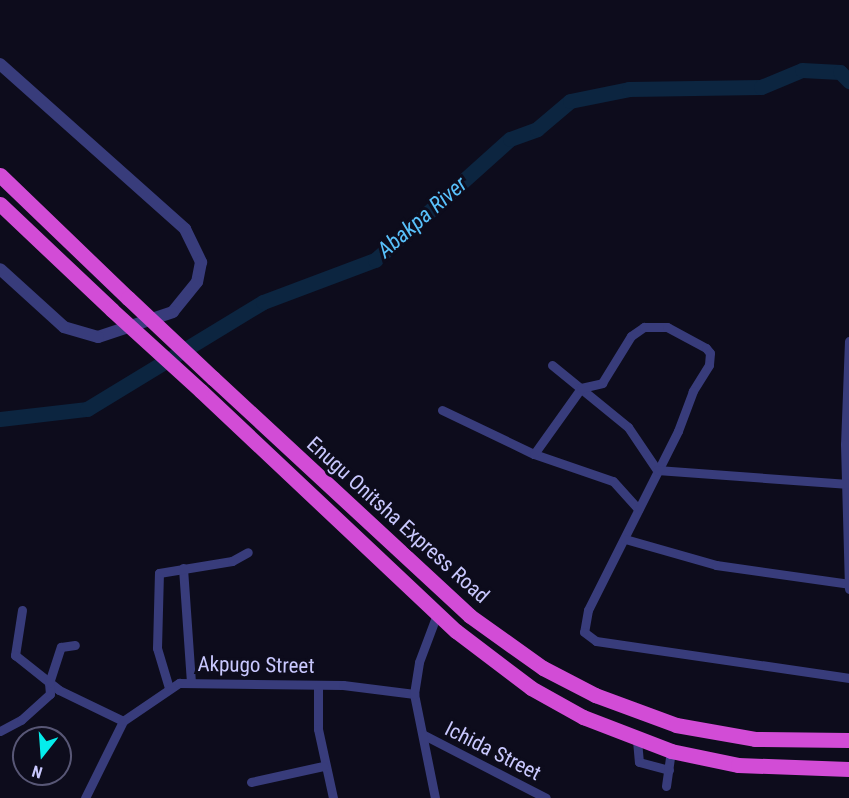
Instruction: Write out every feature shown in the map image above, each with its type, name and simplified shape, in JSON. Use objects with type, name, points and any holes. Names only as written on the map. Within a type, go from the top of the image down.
[{"type":"highway","name":"Enugu Onitsha Express Road","points":[[0,175],[213,378],[470,616],[552,673],[633,711],[706,732],[771,740],[849,740]]},
{"type":"highway","name":"Enugu Onitsha Express Road","points":[[0,204],[437,614],[531,688],[583,717],[637,740],[671,751],[738,765],[849,769]]},
{"type":"street","points":[[0,64],[185,229],[201,262],[197,282],[173,312],[98,337],[64,327],[0,269]]},
{"type":"street","points":[[534,454],[581,388],[602,383],[631,336],[651,324],[681,332],[706,348],[710,353],[709,365],[693,391],[678,431],[583,623],[584,632],[596,641],[849,678]]},
{"type":"street","points":[[849,341],[845,444],[849,484],[849,589]]},
{"type":"street","points":[[552,364],[628,427],[657,470]]},
{"type":"street","points":[[442,410],[534,454],[613,481],[638,509]]},
{"type":"street","points":[[657,470],[849,484]]},
{"type":"street","points":[[625,539],[716,565],[849,584]]},
{"type":"street","points":[[169,688],[157,648],[158,578],[162,570],[232,561],[248,552]]},
{"type":"street","points":[[183,568],[191,681]]},
{"type":"street","points":[[22,610],[15,655],[50,686],[123,721]]},
{"type":"street","points":[[435,798],[414,694],[419,662],[437,614]]},
{"type":"street","points":[[0,731],[21,720],[50,694],[50,686],[61,647],[75,645]]},
{"type":"street","name":"Akpugo Street","points":[[85,798],[123,721],[169,688],[191,681],[373,687],[414,694]]},
{"type":"street","points":[[318,685],[323,766],[333,798]]},
{"type":"street","name":"Ichida Street","points":[[424,735],[546,798]]},
{"type":"street","points":[[637,740],[639,762],[669,770]]},
{"type":"street","points":[[666,786],[671,751]]},
{"type":"street","points":[[251,782],[323,766]]},
{"type":"waterway","name":"Abakpa River","points":[[0,419],[87,409],[263,302],[375,260],[510,139],[537,129],[570,101],[629,89],[761,87],[802,70],[840,72],[849,81]]}]
